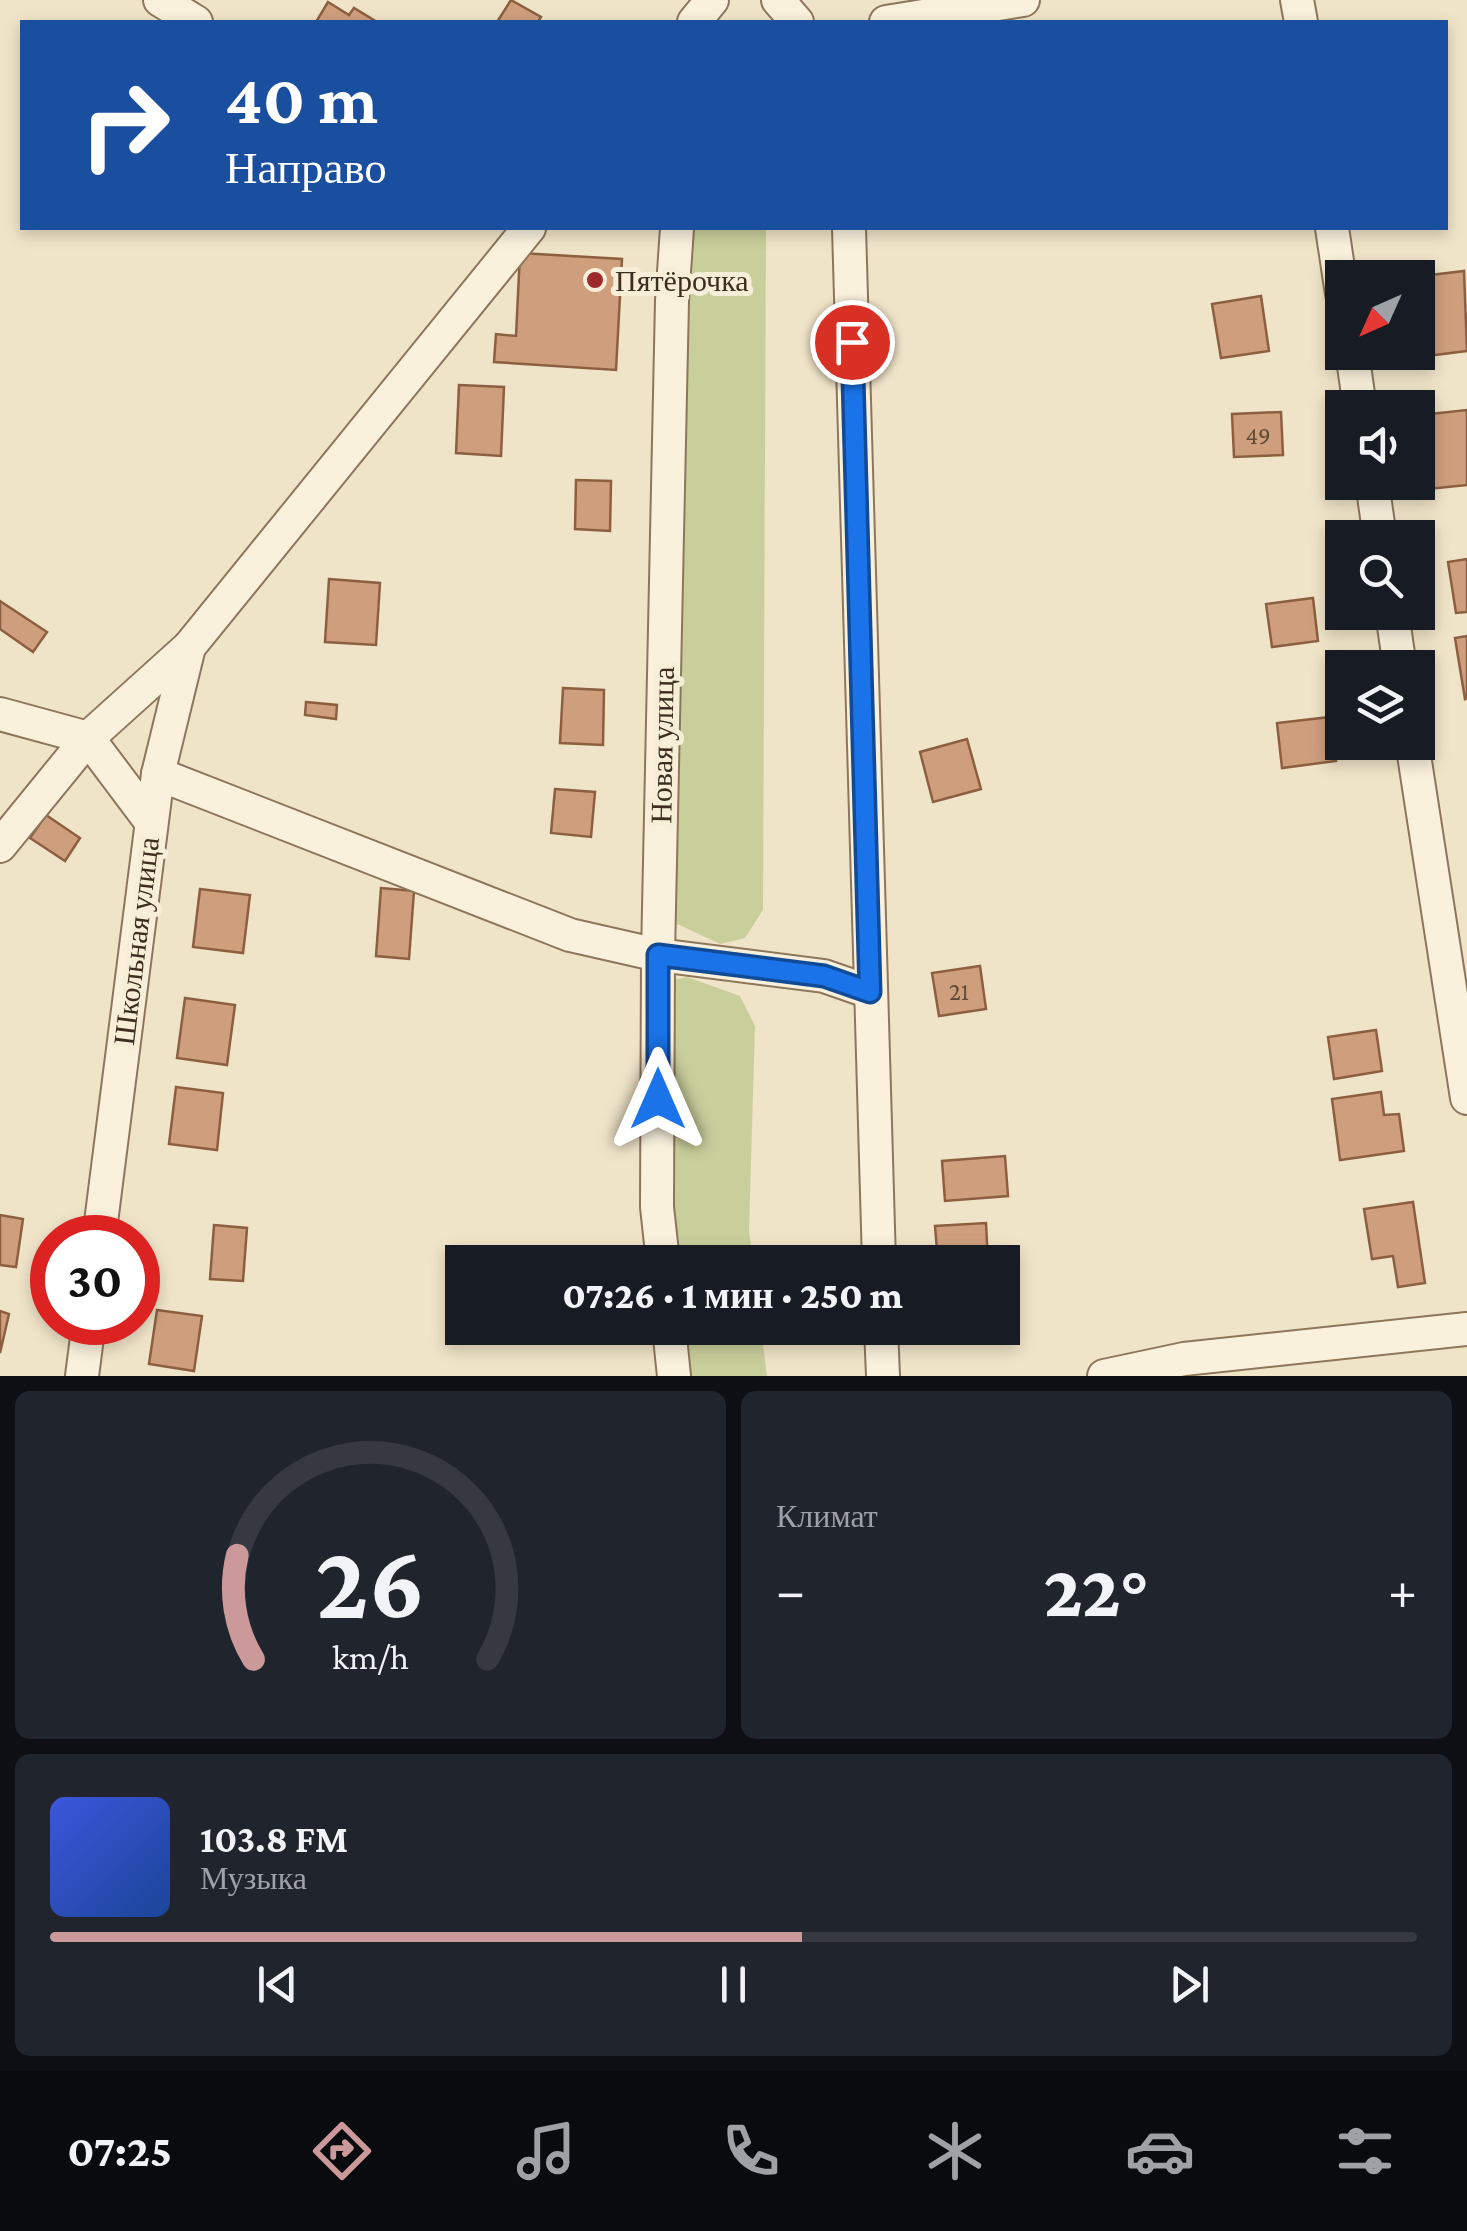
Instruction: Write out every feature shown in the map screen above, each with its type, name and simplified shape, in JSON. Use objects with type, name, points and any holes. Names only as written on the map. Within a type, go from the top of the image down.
[{"type":"street","points":[[160,0],[193,20]]},
{"type":"street","points":[[696,20],[712,0]]},
{"type":"street","points":[[778,0],[795,20]]},
{"type":"street","points":[[898,20],[1022,0]]},
{"type":"street","points":[[0,846],[88,738],[189,648],[524,230]]},
{"type":"street","name":"Новая улица","points":[[661,1245],[657,1207],[658,955],[672,301],[677,230]]},
{"type":"street","points":[[849,230],[878,1245]]},
{"type":"street","points":[[1332,230],[1337,260]]},
{"type":"street","name":"Школьная улица","points":[[102,1215],[158,774],[189,648]]},
{"type":"street","points":[[0,714],[88,738],[151,822]]},
{"type":"street","points":[[1415,760],[1467,1098]]},
{"type":"street","points":[[158,774],[570,936],[658,955],[824,976],[870,992]]},
{"type":"street","points":[[1104,1376],[1467,1329]]},
{"type":"street","points":[[82,1376],[85,1345]]},
{"type":"street","points":[[671,1345],[674,1376]]},
{"type":"street","points":[[881,1345],[882,1376]]},
{"type":"green space","points":[[685,230],[766,230],[763,910],[745,938],[720,944],[671,921]]},
{"type":"green space","points":[[687,977],[740,996],[755,1026],[751,1245],[669,1245],[668,981]]},
{"type":"green space","points":[[678,1345],[763,1345],[767,1376],[681,1376]]},
{"type":"building","points":[[511,0],[541,17],[539,20],[498,20]]},
{"type":"building","points":[[328,2],[349,15],[354,8],[374,20],[317,20]]},
{"type":"building","points":[[520,253],[622,259],[616,370],[494,362],[496,334],[516,336]]},
{"type":"building","points":[[1464,271],[1467,351],[1435,355],[1435,274]]},
{"type":"building","points":[[1261,296],[1269,351],[1221,358],[1212,304]]},
{"type":"building","points":[[459,385],[504,387],[501,456],[456,453]]},
{"type":"building","points":[[1467,410],[1467,485],[1435,488],[1435,413]]},
{"type":"building","points":[[1281,412],[1283,455],[1234,457],[1232,414]]},
{"type":"building","points":[[576,480],[611,481],[610,531],[575,529]]},
{"type":"building","points":[[1467,559],[1467,612],[1456,613],[1448,562]]},
{"type":"building","points":[[329,579],[380,583],[376,645],[325,642]]},
{"type":"building","points":[[1313,598],[1318,641],[1272,647],[1266,604]]},
{"type":"building","points":[[0,601],[47,632],[33,652],[0,629]]},
{"type":"building","points":[[1467,636],[1467,698],[1465,699],[1455,638]]},
{"type":"building","points":[[563,688],[604,690],[603,745],[560,743]]},
{"type":"building","points":[[306,702],[337,705],[336,719],[305,715]]},
{"type":"building","points":[[1325,718],[1325,760],[1336,761],[1282,768],[1277,723]]},
{"type":"building","points":[[967,739],[981,789],[933,802],[920,752]]},
{"type":"building","points":[[555,789],[595,792],[591,837],[551,833]]},
{"type":"building","points":[[46,815],[80,838],[65,861],[30,838]]},
{"type":"building","points":[[381,888],[414,891],[409,959],[376,956]]},
{"type":"building","points":[[200,889],[250,895],[243,953],[193,947]]},
{"type":"building","points":[[980,966],[986,1009],[939,1016],[932,973]]},
{"type":"building","points":[[185,998],[235,1005],[227,1065],[177,1058]]},
{"type":"building","points":[[1376,1030],[1382,1071],[1334,1079],[1328,1037]]},
{"type":"building","points":[[176,1087],[223,1093],[217,1150],[169,1144]]},
{"type":"building","points":[[1381,1092],[1384,1115],[1399,1114],[1404,1151],[1340,1160],[1332,1099]]},
{"type":"building","points":[[1005,1156],[1008,1196],[945,1201],[942,1161]]},
{"type":"building","points":[[1413,1202],[1425,1283],[1398,1287],[1393,1256],[1372,1259],[1364,1209]]},
{"type":"building","points":[[0,1215],[23,1219],[16,1267],[0,1265]]},
{"type":"building","points":[[986,1223],[987,1245],[937,1245],[935,1226]]},
{"type":"building","points":[[214,1225],[247,1228],[243,1281],[210,1279]]},
{"type":"building","points":[[160,1310],[202,1316],[194,1371],[149,1364],[152,1345],[160,1345]]},
{"type":"building","points":[[0,1311],[9,1314],[0,1353]]},
{"type":"place","name":"Пятёрочка","points":[[595,280]]},
{"type":"route","points":[[658,1099],[658,955],[824,976],[870,992],[852,342]]}]
